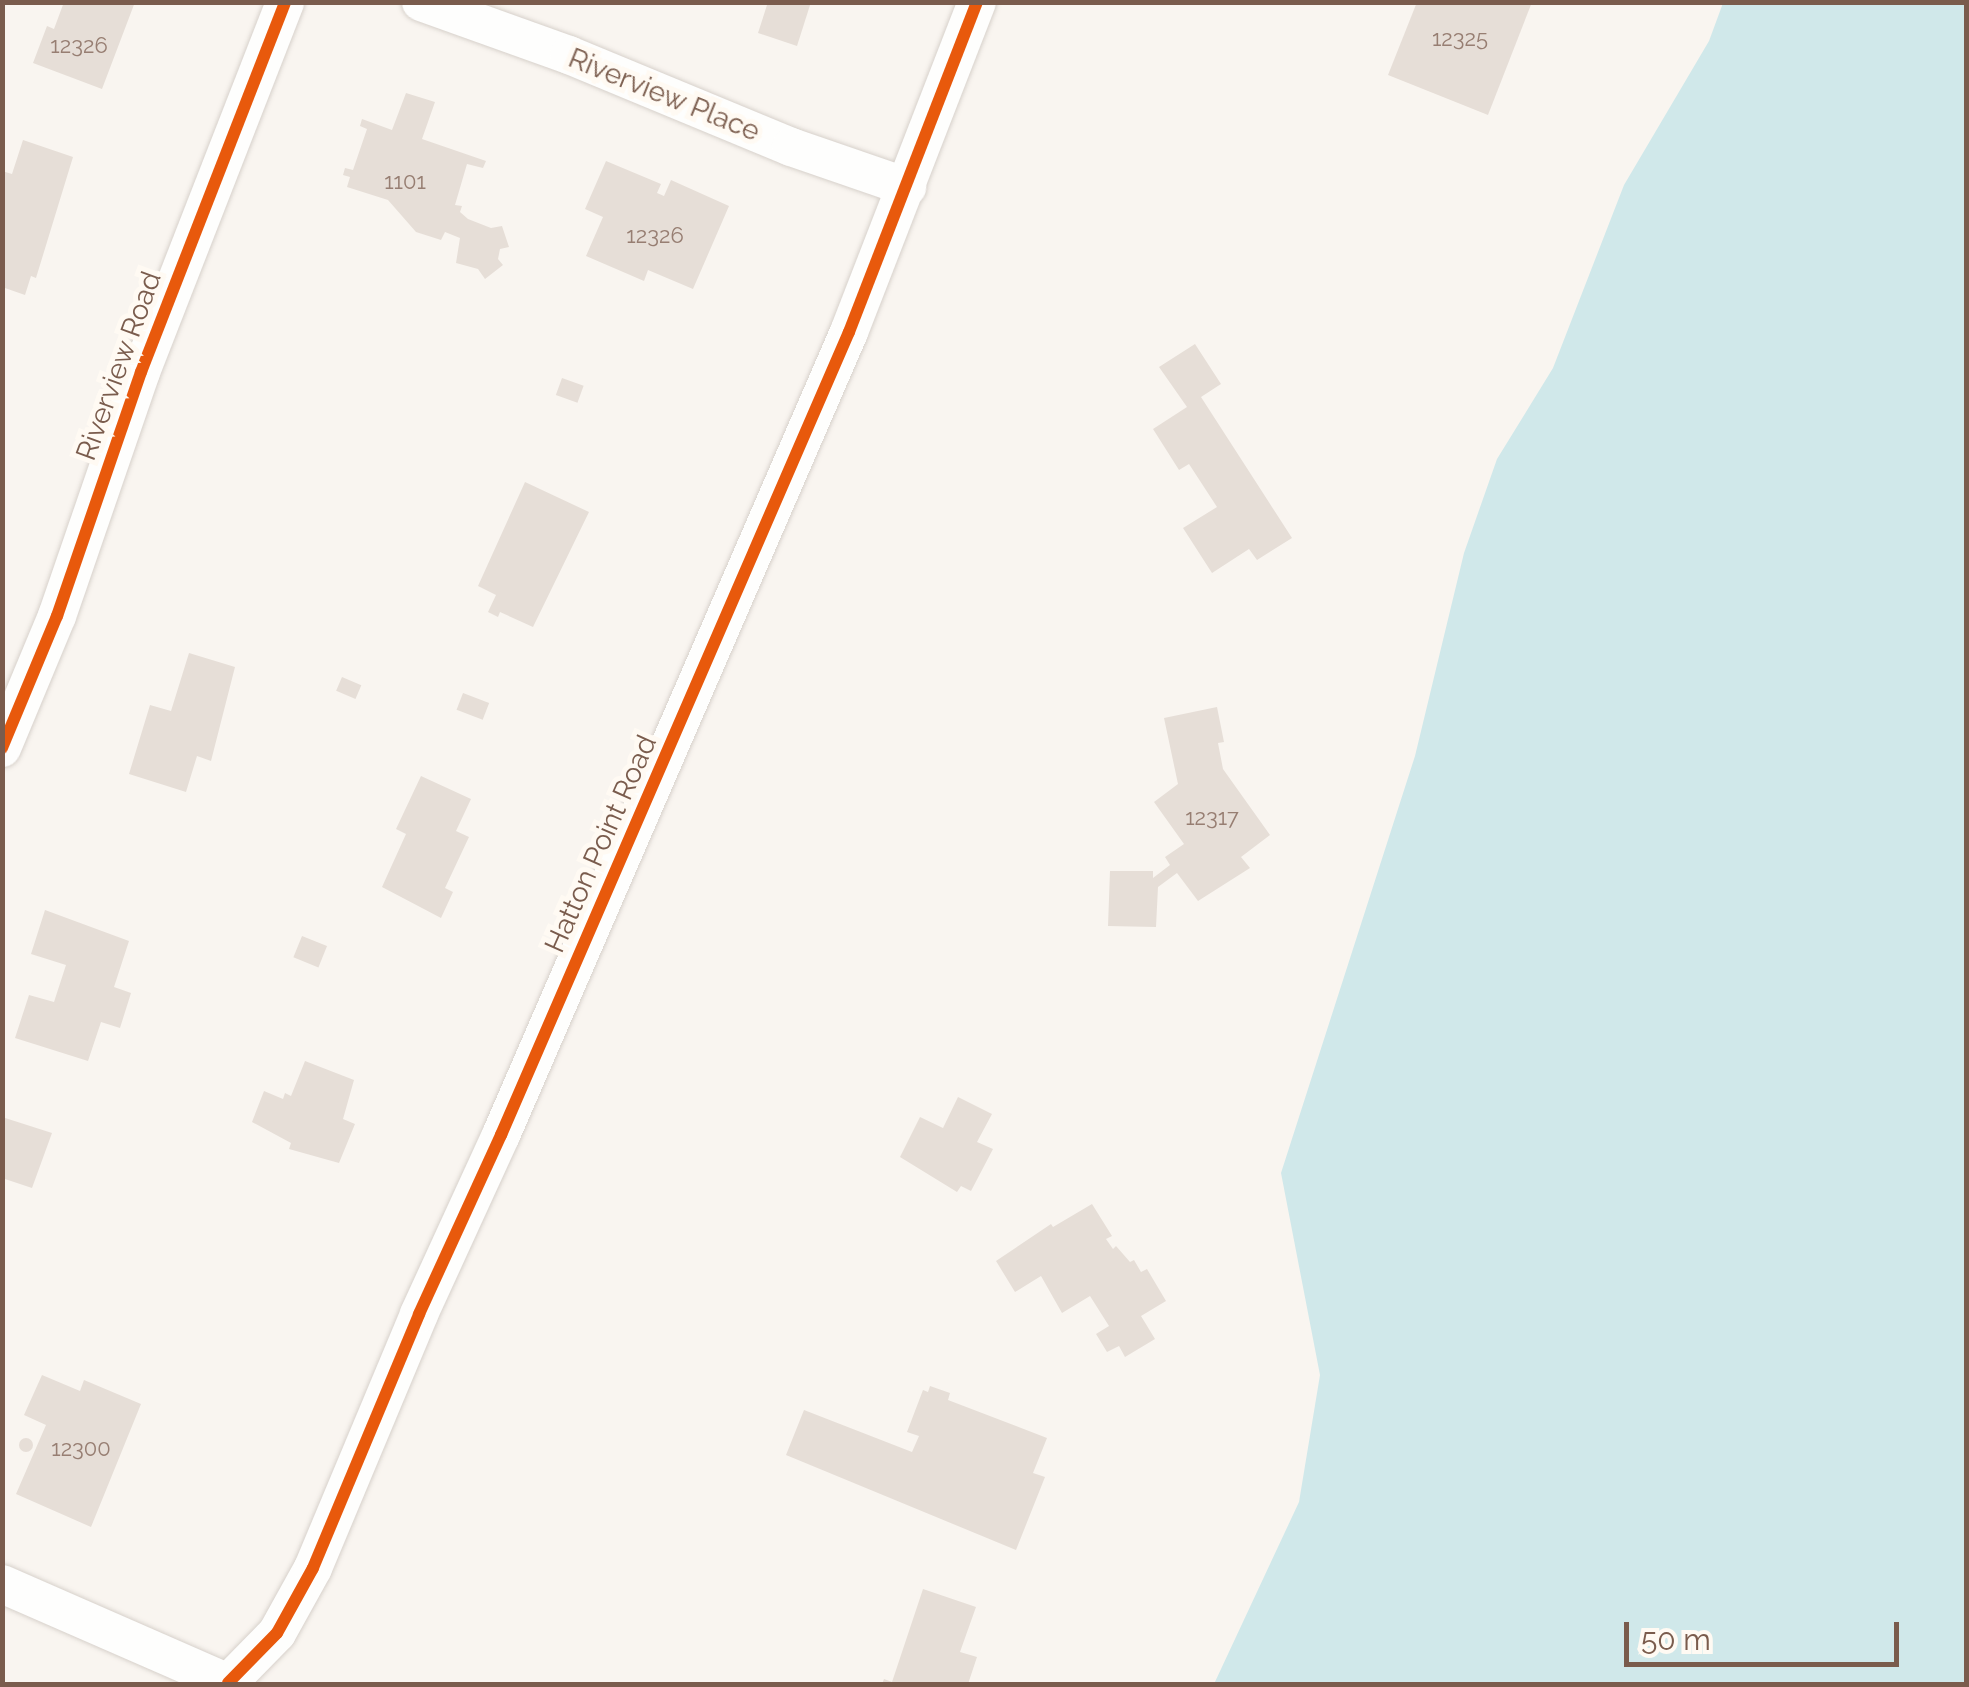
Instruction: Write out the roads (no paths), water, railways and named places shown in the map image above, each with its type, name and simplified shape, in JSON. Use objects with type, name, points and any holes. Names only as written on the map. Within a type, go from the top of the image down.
[{"type":"street","name":"Riverview Road","points":[[5,730],[57,616],[141,372],[285,2]]},
{"type":"street","name":"Riverview Place","points":[[421,2],[569,55],[791,147],[906,187]]},
{"type":"street","name":"Hatton Point Road","points":[[230,1684],[277,1633],[313,1568],[419,1314],[502,1135],[842,348],[977,2]]},
{"type":"street","points":[[2,1584],[230,1684]]},
{"type":"water","points":[[1723,3],[1966,3],[1966,1684],[1214,1684],[1299,1502],[1320,1375],[1281,1173],[1415,756],[1464,553],[1497,459],[1553,368],[1624,185],[1709,41]]}]
